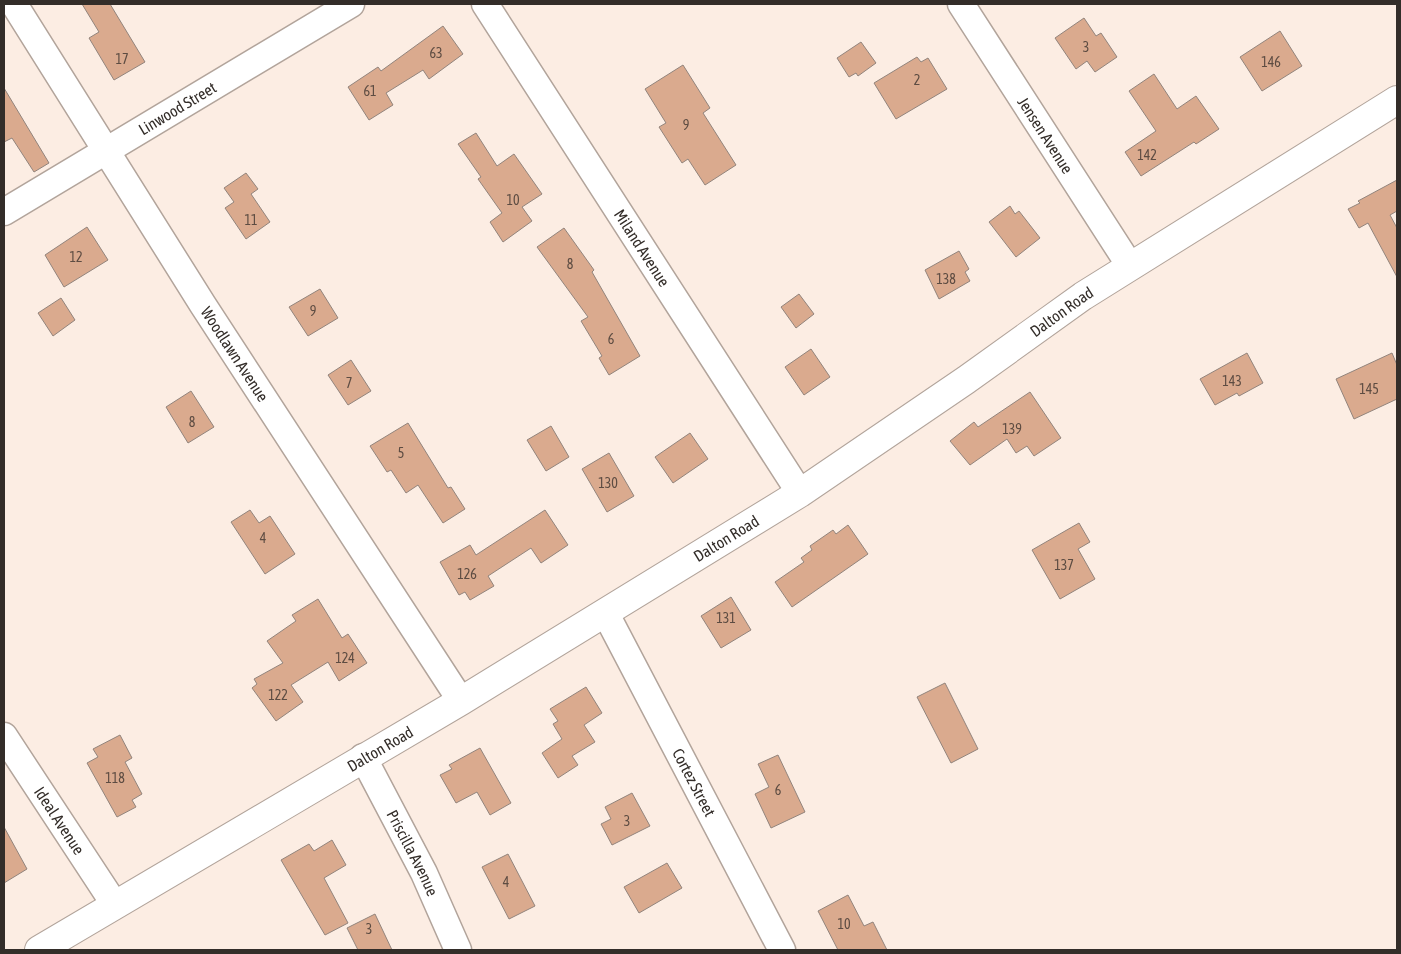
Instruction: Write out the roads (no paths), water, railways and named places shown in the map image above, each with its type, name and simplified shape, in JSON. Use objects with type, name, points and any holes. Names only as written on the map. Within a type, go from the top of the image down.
[{"type":"street","name":"Woodlawn Avenue","points":[[14,4],[203,305],[461,701]]},
{"type":"street","name":"Linwood Street","points":[[4,212],[351,4]]},
{"type":"street","name":"Miland Avenue","points":[[485,4],[800,493]]},
{"type":"street","name":"Jensen Avenue","points":[[961,4],[1130,266]]},
{"type":"street","name":"Dalton Road","points":[[39,950],[606,614],[800,493],[966,380],[1084,296],[1397,100]]},
{"type":"street","name":"Cortez Street","points":[[606,614],[782,950]]},
{"type":"street","name":"Ideal Avenue","points":[[4,736],[115,905]]},
{"type":"street","name":"Priscilla Avenue","points":[[364,757],[424,873],[458,950]]}]
